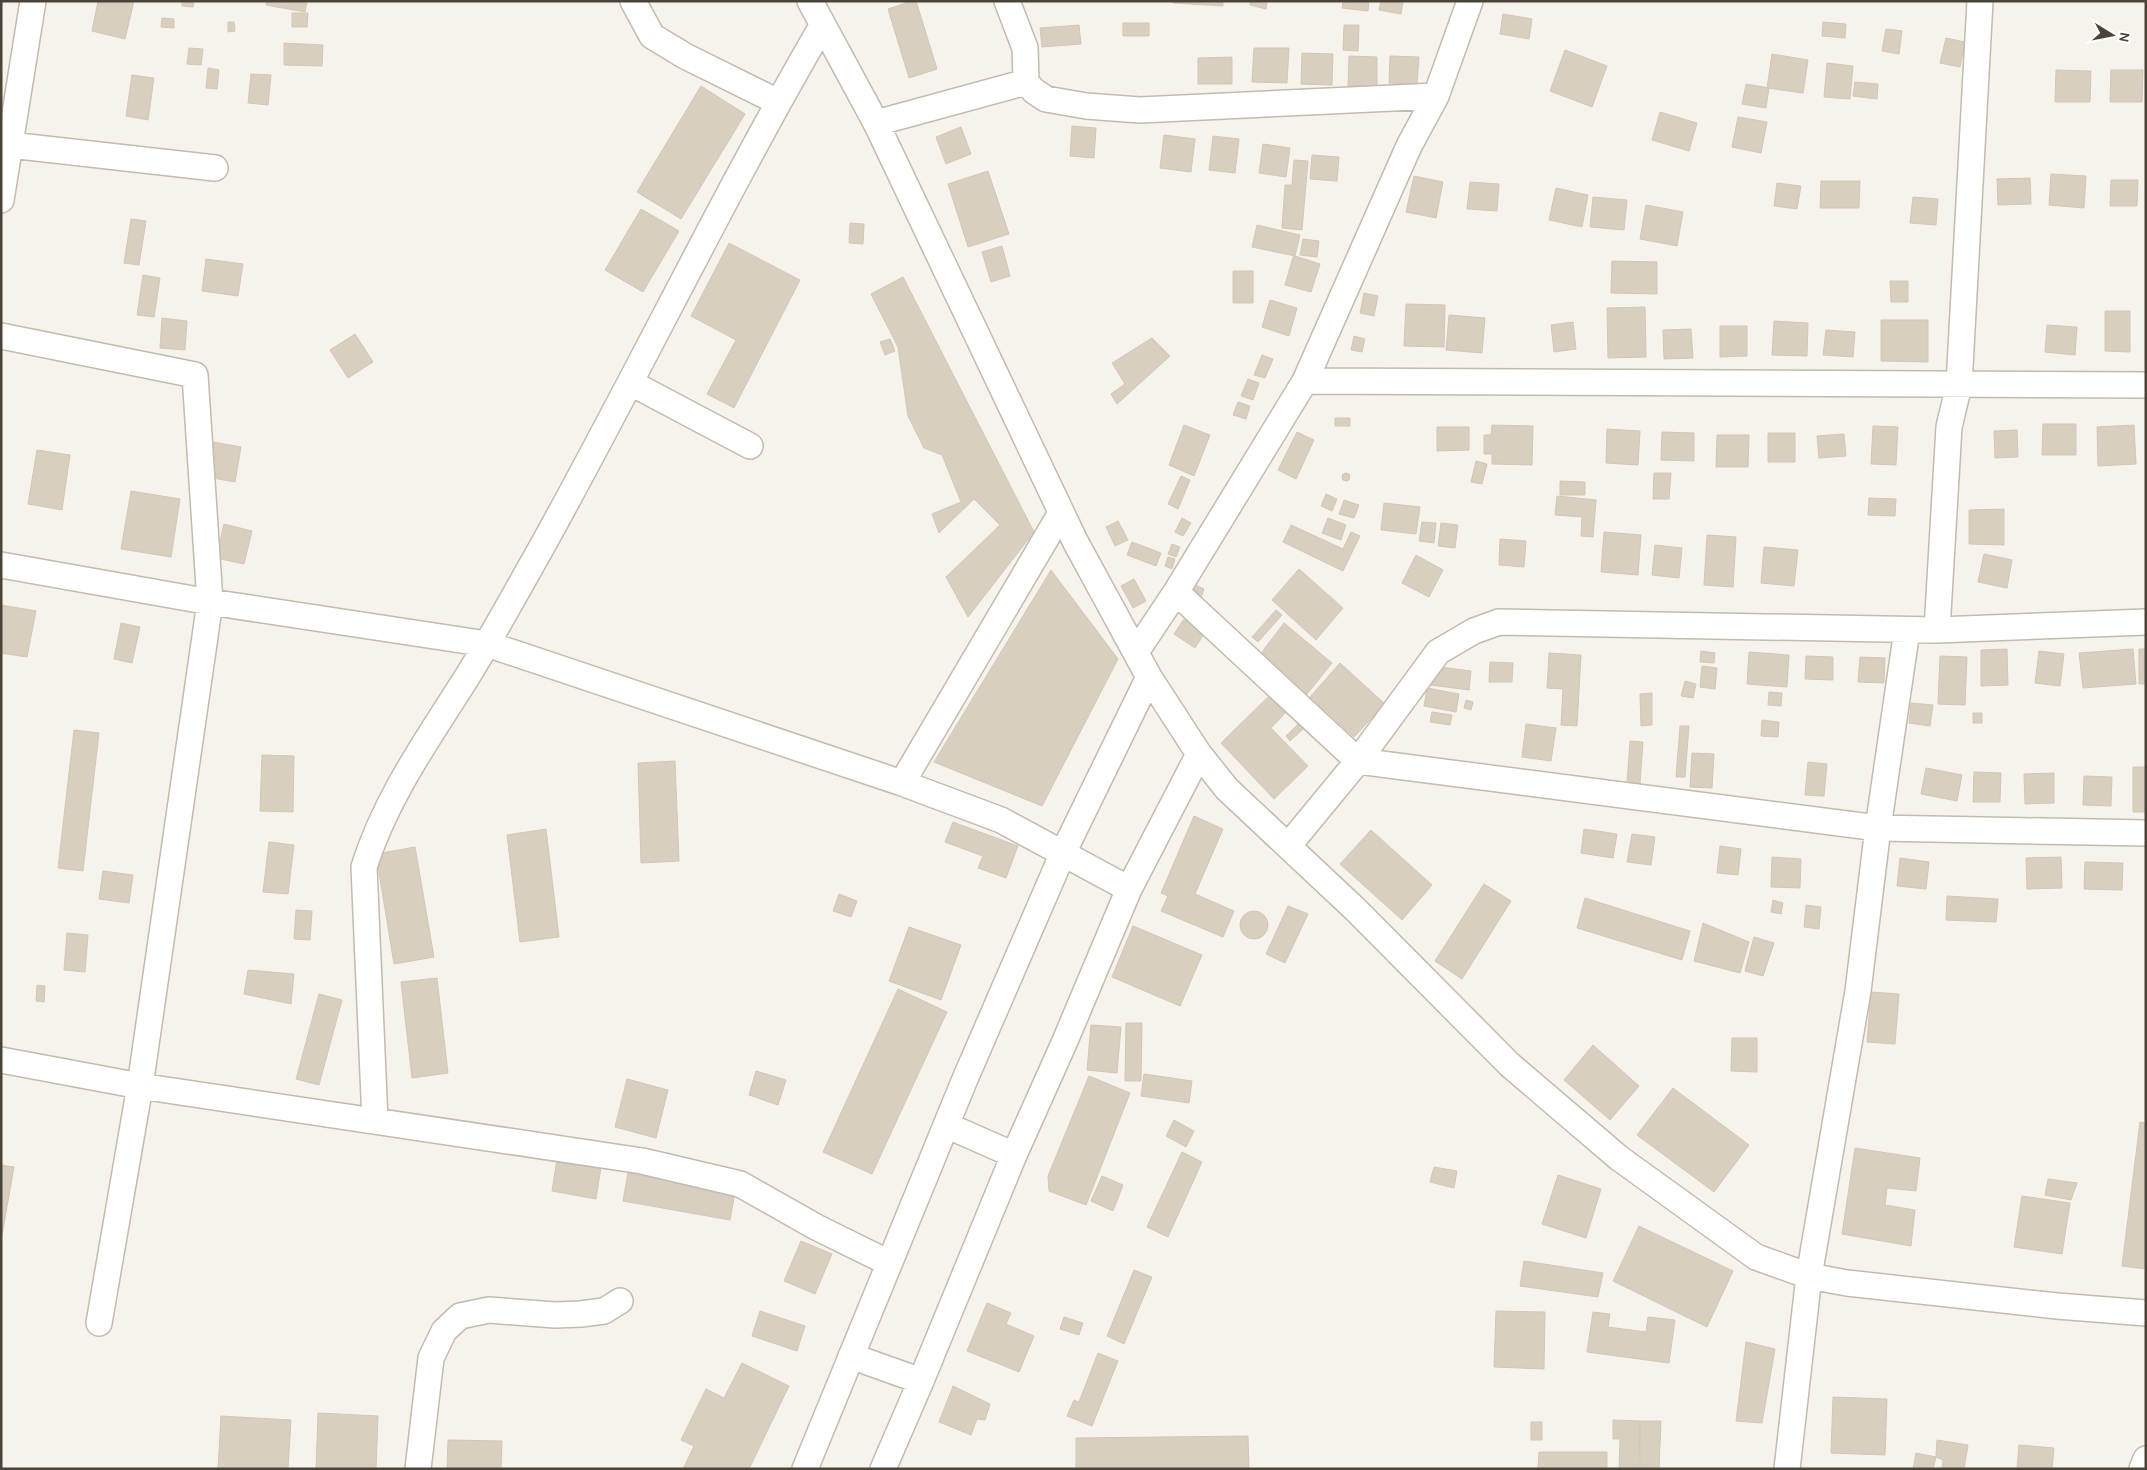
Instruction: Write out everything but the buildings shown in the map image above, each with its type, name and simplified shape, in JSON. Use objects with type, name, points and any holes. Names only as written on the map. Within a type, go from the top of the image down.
[{"type":"street","points":[[1,200],[32,1]]},
{"type":"street","points":[[633,1],[652,36],[685,56],[778,102]]},
{"type":"street","points":[[810,1],[876,123],[1061,513],[1150,677],[1199,754],[1227,789],[1355,909],[1510,1065],[1619,1158],[1756,1256],[1809,1276],[1847,1283],[2057,1306],[2146,1313]]},
{"type":"street","points":[[1007,1],[1025,48],[1026,82],[1034,91],[1046,99],[1086,106],[1140,110],[1436,96]]},
{"type":"street","points":[[1136,652],[1176,592],[1305,381],[1409,146],[1436,96],[1470,1]]},
{"type":"street","points":[[1937,630],[1948,427],[1959,385],[1980,1]]},
{"type":"street","points":[[375,1121],[364,868],[373,839],[407,769],[487,644],[631,383],[778,102],[822,26]]},
{"type":"street","points":[[876,123],[1026,82]]},
{"type":"street","points":[[10,145],[215,168]]},
{"type":"street","points":[[1,336],[195,375],[210,602],[140,1086],[99,1323]]},
{"type":"street","points":[[1305,381],[2146,385]]},
{"type":"street","points":[[631,383],[750,446]]},
{"type":"street","points":[[902,784],[1061,513]]},
{"type":"street","points":[[1,565],[210,602],[487,644],[902,784],[1001,820],[1129,889]]},
{"type":"street","points":[[1176,592],[1358,761],[1878,828],[2146,833]]},
{"type":"street","points":[[1288,846],[1358,761],[1438,652],[1474,631],[1499,622],[1937,630],[2146,622]]},
{"type":"street","points":[[1787,1469],[1809,1276],[1858,991],[1878,828],[1907,630]]},
{"type":"street","points":[[805,1469],[946,1125],[1063,853],[1150,677]]},
{"type":"street","points":[[883,1469],[1014,1155],[1065,1041],[1129,889],[1199,754]]},
{"type":"street","points":[[1,1060],[140,1086],[642,1161],[740,1184],[816,1227],[889,1263]]},
{"type":"street","points":[[946,1125],[1014,1155]]},
{"type":"street","points":[[418,1469],[431,1358],[444,1331],[460,1316],[489,1310],[554,1315],[581,1314],[604,1311],[620,1301]]},
{"type":"street","points":[[851,1356],[921,1381]]},
{"type":"street","points":[[2142,1469],[2146,1459]]}]
